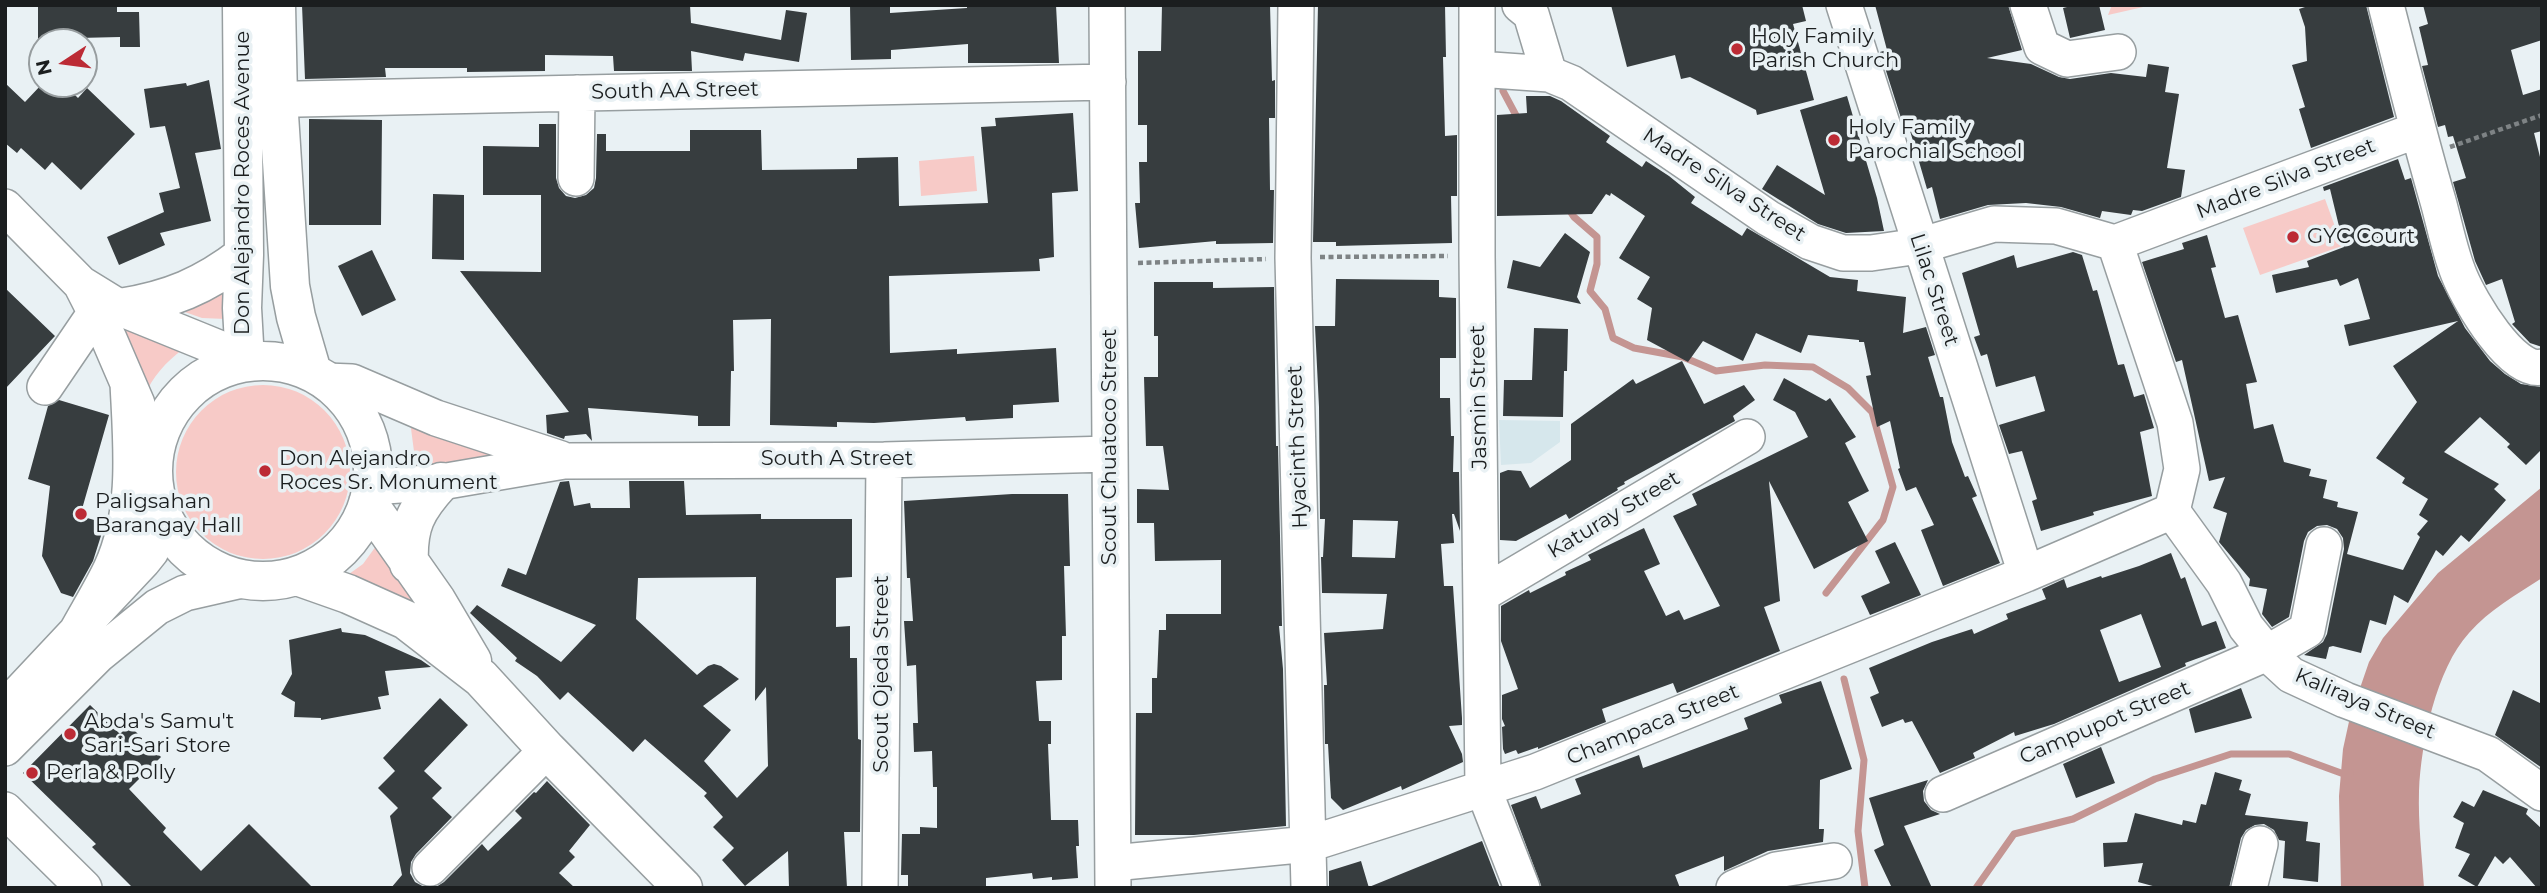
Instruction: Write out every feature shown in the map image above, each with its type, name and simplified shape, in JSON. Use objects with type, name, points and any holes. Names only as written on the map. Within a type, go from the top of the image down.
[{"type":"main road","name":"Don Alejandro Roces Avenue","points":[[242,5],[296,317],[319,376]]},
{"type":"main road","name":"Don Alejandro Roces Avenue","points":[[240,362],[244,255],[260,100],[276,5]]},
{"type":"main road","points":[[99,301],[174,296],[199,285],[244,255]]},
{"type":"main road","points":[[240,362],[283,362],[319,376],[340,392],[360,420],[371,453],[370,495],[354,532],[334,556],[297,576],[260,582],[242,580],[218,572],[196,559],[172,534],[164,519],[154,487],[154,454],[163,423],[181,396],[207,375],[240,362]]},
{"type":"main road","points":[[409,564],[410,530],[416,513],[441,482]]},
{"type":"main road","points":[[370,495],[409,564],[436,600],[481,678]]},
{"type":"main road","points":[[297,576],[348,594],[406,620],[481,678],[547,751],[684,888]]},
{"type":"street","name":"Scout Chuatoco Street","points":[[1107,5],[1113,875]]},
{"type":"street","name":"Hyacinth Street","points":[[1296,5],[1293,258],[1309,888]]},
{"type":"street","name":"Jasmin Street","points":[[1477,5],[1483,789]]},
{"type":"street","points":[[1520,5],[1531,13],[1549,74]]},
{"type":"street","name":"Lilac Street","points":[[1844,5],[2026,574]]},
{"type":"street","points":[[2028,5],[2042,47],[2067,59],[2118,52]]},
{"type":"street","points":[[2386,5],[2459,277],[2476,308],[2503,346],[2525,365],[2540,373]]},
{"type":"street","name":"Madre Silva Street","points":[[1478,69],[1549,74],[1571,83],[1768,218],[1810,242],[1843,253],[1871,253],[1919,246],[1994,224],[2056,226],[2115,243],[2421,143]]},
{"type":"street","name":"South AA Street","points":[[260,100],[1108,82]]},
{"type":"street","points":[[576,178],[577,93]]},
{"type":"street","points":[[5,207],[99,301],[221,349],[240,362]]},
{"type":"street","points":[[2115,243],[2175,424],[2182,469],[2172,511]]},
{"type":"street","points":[[99,301],[154,454]]},
{"type":"street","points":[[45,387],[99,301]]},
{"type":"street","name":"South A Street","points":[[319,376],[352,382],[436,418],[564,461]]},
{"type":"street","points":[[77,631],[111,569],[124,532],[131,495],[128,383]]},
{"type":"street","name":"Katuray Street","points":[[1482,594],[1747,437]]},
{"type":"street","name":"South A Street","points":[[370,495],[564,461],[884,460],[1110,454]]},
{"type":"street","name":"Scout Ojeda Street","points":[[880,888],[884,460]]},
{"type":"street","name":"Champaca Street","points":[[1113,875],[1309,844],[1535,772],[2026,574],[2172,511]]},
{"type":"street","name":"Kaliraya Street","points":[[2172,511],[2224,583],[2246,626],[2267,653],[2291,675],[2345,700],[2488,754],[2542,793]]},
{"type":"street","points":[[5,708],[151,551],[164,519]]},
{"type":"street","name":"Campupot Street","points":[[1942,794],[2267,653],[2307,630],[2324,545]]},
{"type":"street","points":[[5,748],[98,655],[157,607],[185,593],[242,580]]},
{"type":"street","points":[[430,869],[547,751]]},
{"type":"street","points":[[1483,789],[1522,888]]},
{"type":"street","points":[[5,810],[84,888]]},
{"type":"street","points":[[2249,888],[2260,844]]},
{"type":"street","points":[[1734,888],[1776,870],[1834,861]]},
{"type":"path","points":[[2421,143],[2542,114]]},
{"type":"path","points":[[1315,257],[1454,256]]},
{"type":"path","points":[[1136,263],[1270,259]]},
{"type":"shaded area","points":[[2112,5],[2152,5],[2108,15]]},
{"type":"shaded area","points":[[974,156],[977,191],[921,196],[919,161]]},
{"type":"shaded area","name":"GYC Court","points":[[2325,199],[2342,246],[2260,275],[2243,228]]},
{"type":"shaded area","points":[[229,286],[226,319],[202,318],[179,310]]},
{"type":"shaded area","points":[[104,311],[150,340],[183,349],[160,370],[144,397]]},
{"type":"shaded area","points":[[263,385],[296,392],[324,411],[343,439],[350,472],[343,505],[324,533],[296,552],[263,559],[230,552],[202,533],[183,505],[176,472],[183,439],[202,411],[230,392]]},
{"type":"shaded area","points":[[1499,420],[1560,421],[1560,442],[1531,463],[1501,465]]},
{"type":"shaded area","points":[[410,421],[525,464],[414,472]]},
{"type":"shaded area","points":[[2542,487],[2542,578],[2494,610],[2469,633],[2448,666],[2432,708],[2423,751],[2419,791],[2424,888],[2341,888],[2339,796],[2343,749],[2350,717],[2369,662],[2383,638],[2438,573]]},
{"type":"shaded area","points":[[379,542],[424,615],[349,574],[363,564]]},
{"type":"building","points":[[38,5],[117,5],[117,12],[139,12],[140,47],[120,47],[120,37],[98,38],[98,28],[38,28]]},
{"type":"building","points":[[302,5],[690,5],[691,23],[781,40],[786,10],[807,13],[799,62],[745,53],[743,61],[691,51],[692,71],[614,71],[613,56],[545,55],[545,71],[467,72],[467,68],[385,68],[386,77],[305,79]]},
{"type":"building","points":[[850,5],[890,5],[890,13],[967,8],[967,5],[1056,5],[1059,63],[968,63],[968,44],[891,50],[891,59],[851,60]]},
{"type":"building","points":[[1162,5],[1270,5],[1272,81],[1275,80],[1275,118],[1269,118],[1270,190],[1274,190],[1273,243],[1216,244],[1216,241],[1139,248],[1135,203],[1140,203],[1139,162],[1147,162],[1147,125],[1138,125],[1138,51],[1161,51]]},
{"type":"building","points":[[1318,5],[1445,5],[1445,136],[1457,135],[1457,196],[1451,196],[1452,243],[1336,246],[1336,242],[1313,242]]},
{"type":"building","name":"Holy Family Parish Church","points":[[1611,5],[1802,5],[1806,21],[1793,24],[1814,100],[1757,115],[1756,110],[1690,77],[1681,79],[1675,55],[1627,67]]},
{"type":"building","points":[[1875,5],[2008,5],[2022,50],[1987,58],[2031,64],[2059,77],[2070,79],[2111,73],[2146,77],[2148,64],[2169,67],[2165,92],[2179,94],[2167,168],[2185,170],[2181,197],[2142,211],[2133,210],[2131,215],[2102,211],[2100,218],[2061,207],[2026,203],[1988,205],[1940,219],[1932,187],[1927,189],[1906,117],[1901,118],[1880,52],[1887,50]]},
{"type":"building","points":[[2099,5],[2105,30],[2070,38],[2063,8]]},
{"type":"building","points":[[2311,5],[2366,5],[2394,117],[2311,148],[2299,109],[2305,107],[2292,65],[2307,61],[2305,27],[2299,9]]},
{"type":"building","points":[[2423,5],[2542,5],[2542,40],[2511,50],[2523,95],[2542,89],[2542,131],[2534,133],[2542,165],[2542,347],[2530,343],[2512,324],[2515,322],[2502,279],[2486,285],[2475,261],[2453,182],[2466,178],[2453,136],[2448,137],[2445,125],[2438,127],[2422,66],[2428,65],[2419,27],[2428,24]]},
{"type":"building","points":[[209,80],[221,149],[195,153],[211,221],[160,233],[165,245],[119,265],[107,237],[164,212],[159,193],[180,188],[165,126],[150,128],[144,89],[186,83],[187,86]]},
{"type":"building","points":[[5,83],[25,102],[29,98],[97,98],[135,134],[81,190],[52,162],[45,170],[21,148],[17,153],[5,143]]},
{"type":"building","points":[[1526,96],[1550,96],[1561,101],[1610,136],[1606,142],[1642,167],[1646,161],[1669,176],[1695,197],[1691,203],[1742,236],[1747,228],[1830,277],[1858,280],[1857,291],[1906,297],[1903,333],[1926,327],[1935,355],[1928,357],[1940,397],[1943,397],[1952,442],[1965,477],[1968,476],[1977,496],[1972,498],[2000,563],[1943,586],[1921,530],[1934,525],[1916,487],[1906,491],[1898,469],[1900,468],[1890,421],[1877,427],[1866,376],[1871,375],[1864,342],[1808,335],[1801,353],[1756,333],[1743,361],[1703,341],[1688,362],[1647,340],[1652,308],[1637,299],[1650,277],[1619,258],[1645,216],[1611,193],[1610,196],[1606,194],[1592,214],[1497,216],[1497,115],[1527,113]]},
{"type":"building","points":[[1847,96],[1884,231],[1846,233],[1818,224],[1762,189],[1777,165],[1825,195],[1800,110]]},
{"type":"building","points":[[1073,113],[1078,191],[1052,193],[1054,257],[1039,259],[1040,271],[889,276],[890,353],[957,349],[957,354],[1056,348],[1059,402],[1013,405],[1013,418],[837,422],[837,427],[770,425],[771,319],[733,320],[734,371],[731,371],[730,426],[698,426],[698,416],[588,408],[592,441],[586,434],[565,436],[564,439],[547,433],[546,415],[569,412],[460,271],[541,272],[541,195],[483,195],[483,146],[539,147],[539,124],[556,124],[556,178],[559,188],[566,196],[575,198],[586,195],[594,188],[597,134],[606,134],[606,151],[690,151],[690,130],[761,130],[762,170],[857,169],[857,158],[898,157],[899,206],[988,203],[981,127],[996,126],[995,118]]},
{"type":"building","points":[[309,119],[382,120],[381,225],[309,225]]},
{"type":"building","points":[[2398,159],[2405,180],[2411,178],[2438,276],[2465,328],[2490,361],[2505,374],[2521,384],[2542,387],[2542,449],[2526,465],[2507,447],[2510,444],[2480,417],[2444,452],[2499,484],[2494,489],[2506,500],[2469,542],[2461,535],[2443,556],[2436,550],[2408,603],[2394,595],[2386,625],[2370,620],[2361,653],[2333,646],[2329,647],[2326,659],[2304,655],[2323,642],[2327,634],[2344,549],[2343,538],[2337,529],[2327,525],[2317,526],[2308,532],[2289,617],[2272,627],[2262,614],[2267,589],[2249,586],[2250,579],[2219,542],[2227,513],[2213,508],[2225,477],[2209,481],[2182,360],[2176,362],[2142,262],[2184,249],[2182,243],[2207,235],[2216,267],[2211,268],[2225,318],[2238,315],[2257,382],[2246,384],[2254,429],[2273,424],[2284,462],[2311,469],[2309,476],[2327,480],[2323,498],[2338,502],[2337,507],[2358,512],[2347,554],[2403,570],[2420,537],[2417,534],[2428,521],[2419,515],[2428,499],[2402,483],[2405,478],[2376,458],[2417,402],[2393,366],[2458,321],[2349,346],[2344,325],[2370,319],[2358,278],[2340,286],[2337,279],[2276,293],[2272,275],[2309,267],[2307,261],[2344,247],[2330,189],[2324,191],[2323,187]]},
{"type":"building","points":[[433,194],[464,195],[464,260],[432,259]]},
{"type":"building","points":[[1565,233],[1590,252],[1577,297],[1581,304],[1507,288],[1513,260],[1540,267]]},
{"type":"building","points":[[372,250],[396,300],[362,316],[338,266]]},
{"type":"building","points":[[2073,252],[2082,255],[2093,291],[2097,290],[2118,365],[2124,364],[2134,397],[2144,394],[2154,428],[2140,432],[2152,496],[2093,512],[2094,515],[2041,531],[2032,501],[2037,499],[2022,451],[2009,454],[1999,425],[2045,411],[2035,376],[1996,387],[1987,354],[1981,356],[1974,337],[1980,335],[1962,273],[2014,255],[2017,268]]},
{"type":"building","points":[[1336,279],[1439,280],[1439,297],[1456,298],[1456,358],[1440,358],[1440,398],[1450,398],[1451,436],[1454,436],[1453,472],[1459,472],[1460,531],[1452,514],[1454,543],[1441,544],[1444,586],[1453,586],[1462,718],[1462,725],[1449,726],[1463,762],[1402,790],[1401,786],[1343,810],[1331,798],[1328,744],[1325,744],[1324,685],[1327,685],[1324,633],[1383,629],[1387,594],[1322,593],[1321,557],[1325,519],[1320,519],[1315,326],[1335,326]],"holes":[[[1353,520],[1398,521],[1395,558],[1352,557]]]},
{"type":"building","points":[[1154,282],[1213,282],[1213,288],[1274,287],[1282,626],[1279,626],[1283,669],[1286,826],[1194,835],[1135,835],[1136,713],[1152,713],[1152,678],[1157,678],[1159,630],[1166,630],[1166,614],[1221,614],[1221,560],[1155,561],[1154,523],[1137,523],[1137,489],[1169,490],[1163,446],[1146,446],[1144,377],[1158,377],[1158,336],[1154,336]]},
{"type":"building","points":[[5,288],[55,336],[5,389]]},
{"type":"building","points":[[1534,328],[1568,329],[1563,417],[1503,416],[1504,380],[1532,380]]},
{"type":"building","points":[[1682,361],[1704,404],[1744,385],[1755,400],[1733,416],[1735,421],[1624,482],[1618,490],[1569,519],[1566,514],[1516,541],[1500,540],[1500,473],[1508,470],[1521,471],[1530,488],[1571,460],[1571,424],[1633,379],[1636,384]]},
{"type":"building","points":[[1784,378],[1826,401],[1830,398],[1856,437],[1845,443],[1869,491],[1848,502],[1868,541],[1814,569],[1769,481],[1780,601],[1764,607],[1780,651],[1677,693],[1673,683],[1602,709],[1606,722],[1538,749],[1518,754],[1516,750],[1505,754],[1502,695],[1518,689],[1501,641],[1501,606],[1529,590],[1530,593],[1566,575],[1565,572],[1591,560],[1588,555],[1644,528],[1660,564],[1644,571],[1666,616],[1679,610],[1684,620],[1720,606],[1673,516],[1697,505],[1692,494],[1808,437],[1795,412],[1773,400]]},
{"type":"building","points":[[59,400],[109,415],[80,516],[105,523],[93,561],[73,597],[61,593],[42,556],[50,486],[28,479],[48,406]]},
{"type":"building","points":[[569,481],[574,506],[590,503],[591,508],[630,508],[629,481],[684,481],[686,515],[761,514],[761,519],[852,519],[852,577],[836,578],[836,627],[850,626],[850,658],[857,658],[858,739],[861,740],[860,832],[844,832],[847,888],[789,888],[788,851],[745,886],[722,860],[734,848],[713,827],[723,817],[704,796],[707,793],[645,739],[633,752],[568,692],[560,700],[537,676],[515,661],[517,658],[470,613],[477,605],[561,662],[596,625],[501,586],[508,568],[526,575],[560,482]],"holes":[[[756,577],[755,701],[766,687],[768,766],[737,798],[704,761],[731,730],[703,706],[739,679],[714,664],[697,675],[636,619],[638,578]]]},
{"type":"building","points":[[1012,494],[1068,494],[1070,566],[1064,566],[1066,636],[1062,636],[1062,680],[1036,681],[1039,721],[1051,721],[1051,744],[1048,744],[1051,820],[1078,820],[1078,878],[1033,879],[1032,873],[986,878],[986,888],[908,888],[908,875],[901,875],[902,834],[920,834],[920,827],[937,828],[937,787],[933,787],[932,751],[914,752],[913,723],[918,723],[916,665],[907,666],[904,621],[913,621],[910,578],[907,578],[904,501]]},
{"type":"building","points":[[1895,542],[1921,595],[1870,615],[1861,596],[1890,583],[1875,551]]},
{"type":"building","points":[[2171,553],[2181,579],[2185,577],[2202,626],[2216,621],[2226,648],[2185,663],[2186,666],[2054,724],[2015,736],[2014,732],[1973,753],[1975,758],[1940,773],[1912,721],[1905,723],[1903,719],[1882,727],[1870,697],[1879,693],[1869,668],[1932,642],[1972,629],[1974,634],[2008,619],[2006,614],[2046,599],[2042,589],[2064,579],[2067,588],[2139,566]],"holes":[[[2141,614],[2161,667],[2119,682],[2100,630]]]},
{"type":"building","points":[[341,628],[342,632],[365,635],[431,667],[385,671],[389,695],[378,697],[381,709],[321,720],[294,717],[295,702],[281,694],[292,674],[289,640]]},
{"type":"building","points":[[1821,681],[1852,769],[1820,780],[1819,829],[1824,829],[1823,842],[1768,851],[1724,871],[1724,856],[1675,875],[1680,888],[1542,888],[1511,805],[1536,796],[1541,809],[1581,794],[1575,779],[1639,755],[1643,768],[1748,729],[1744,718],[1782,703],[1779,695]]},
{"type":"building","points":[[2241,688],[2252,718],[2195,733],[2189,709]]},
{"type":"building","points":[[2513,690],[2542,704],[2542,768],[2495,735]]},
{"type":"building","points":[[440,698],[468,725],[424,771],[442,788],[432,798],[452,817],[411,862],[410,873],[415,882],[426,888],[391,888],[402,875],[390,816],[398,808],[378,788],[395,771],[383,758]]},
{"type":"building","points":[[90,705],[120,734],[129,725],[161,757],[129,789],[166,828],[163,832],[201,871],[249,824],[313,888],[133,888],[92,847],[96,844],[23,773]]},
{"type":"building","points":[[2101,747],[2115,783],[2076,798],[2063,764]]},
{"type":"building","points":[[2215,772],[2242,780],[2239,790],[2251,794],[2245,815],[2308,822],[2306,841],[2320,843],[2318,882],[2283,878],[2285,841],[2279,840],[2274,830],[2264,824],[2246,830],[2241,838],[2229,888],[2160,888],[2138,882],[2143,863],[2104,867],[2103,843],[2127,842],[2135,813],[2182,825],[2183,820],[2196,823],[2201,804],[2206,805]]},
{"type":"building","points":[[1928,780],[1923,791],[1924,801],[1931,810],[1940,814],[1904,826],[1932,888],[1892,888],[1874,850],[1884,845],[1869,798]]},
{"type":"building","points":[[547,781],[590,825],[569,851],[575,857],[559,873],[575,888],[426,888],[436,887],[444,882],[482,844],[488,851],[522,818],[515,811]]},
{"type":"building","points":[[2483,790],[2528,809],[2526,814],[2542,829],[2542,888],[2537,888],[2510,857],[2503,864],[2495,856],[2477,887],[2458,876],[2470,854],[2455,848],[2464,823],[2453,817],[2462,801],[2474,807]]},
{"type":"building","points":[[1482,841],[1500,888],[1369,888],[1369,887]]},
{"type":"building","points":[[1361,861],[1369,888],[1329,888],[1329,871]]},
{"type":"waterway","points":[[1503,91],[1519,121]]},
{"type":"waterway","points":[[1568,208],[1574,217],[1597,237],[1597,264],[1590,291],[1605,309],[1613,338],[1634,348],[1683,357],[1716,371],[1765,365],[1813,367],[1848,388],[1872,412],[1893,487],[1883,520],[1826,593]]},
{"type":"waterway","points":[[1844,679],[1864,760],[1858,831],[1865,888]]},
{"type":"waterway","points":[[1976,888],[2014,834],[2073,819],[2155,779],[2231,754],[2289,754],[2341,773],[2350,773]]},
{"type":"place","name":"Holy Family Parish Church","points":[[1737,49]]},
{"type":"place","name":"Holy Family Parochial School","points":[[1834,140]]},
{"type":"place","name":"GYC Court","points":[[2293,237]]},
{"type":"place","name":"Don Alejandro Roces Sr. Monument","points":[[265,471]]},
{"type":"place","name":"Paligsahan Barangay Hall","points":[[81,514]]},
{"type":"place","name":"Abda's Samu't Sari-Sari Store","points":[[70,734]]},
{"type":"place","name":"Perla & Polly","points":[[32,773]]}]
